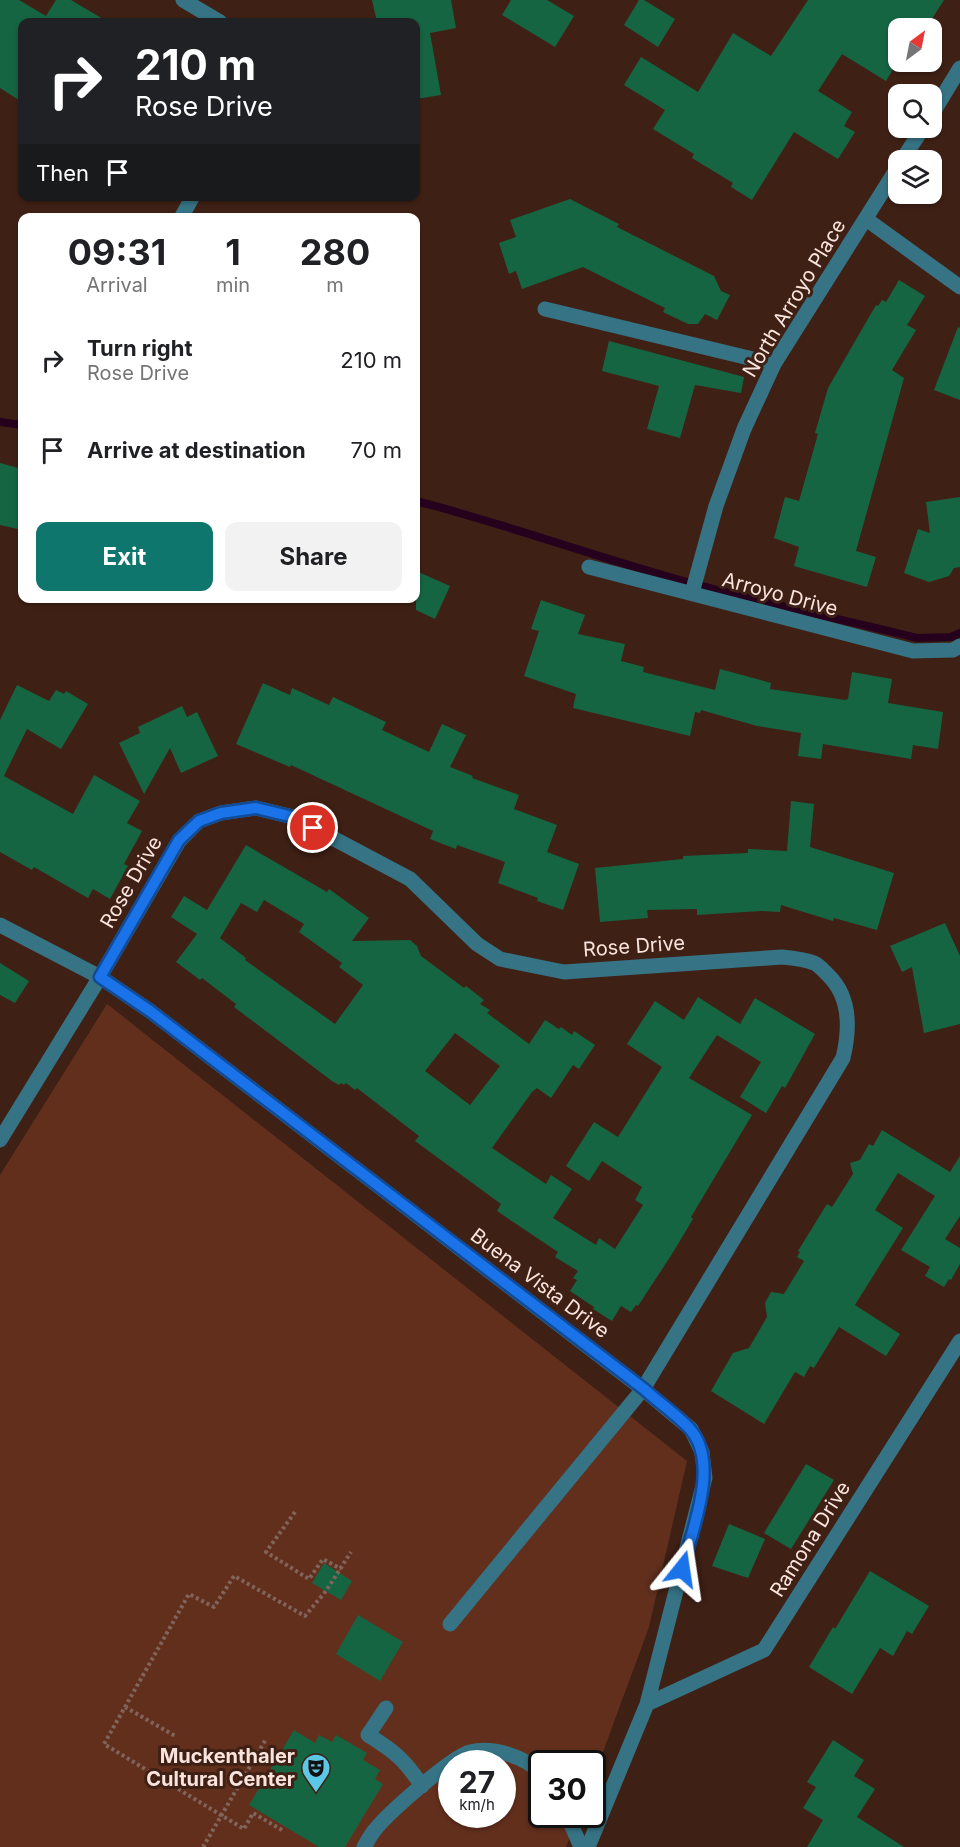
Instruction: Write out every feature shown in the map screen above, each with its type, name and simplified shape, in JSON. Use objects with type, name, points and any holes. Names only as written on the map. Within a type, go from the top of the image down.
[{"type":"street","points":[[183,0],[213,18]]},
{"type":"street","points":[[942,98],[960,68]]},
{"type":"street","name":"North Arroyo Place","points":[[692,593],[716,506],[744,429],[774,364],[888,183]]},
{"type":"street","points":[[866,219],[960,286]]},
{"type":"street","points":[[545,309],[774,364]]},
{"type":"street","name":"Arroyo Drive","points":[[589,567],[913,651],[952,650],[960,646]]},
{"type":"street","name":"Rose Drive","points":[[0,1140],[100,977],[179,840],[199,821],[221,813],[256,808],[293,817],[410,879],[477,944],[500,959],[564,972],[782,957],[797,958],[816,964],[833,980],[845,999],[848,1019],[848,1039],[843,1058],[644,1389],[450,1624]]},
{"type":"street","name":"Buena Vista Drive","points":[[0,925],[100,977],[150,1011],[644,1389],[691,1429],[702,1452],[705,1478],[647,1704],[588,1847]]},
{"type":"street","name":"Ramona Drive","points":[[647,1704],[764,1650],[960,1341]]},
{"type":"street","points":[[386,1708],[369,1735],[407,1763],[422,1786]]},
{"type":"street","points":[[364,1847],[375,1830],[422,1786],[441,1769],[469,1752],[490,1751],[510,1755],[528,1763]]},
{"type":"street","points":[[573,1828],[581,1847]]},
{"type":"path","points":[[295,1512],[266,1552],[309,1579],[323,1559],[341,1569]]},
{"type":"path","points":[[282,1830],[253,1813],[244,1829],[104,1744],[189,1594],[214,1607],[234,1576],[305,1616],[341,1569],[351,1552]]},
{"type":"path","points":[[125,1707],[175,1736]]},
{"type":"path","points":[[203,1847],[266,1739]]},
{"type":"shaded area","name":"Muckenthaler Cultural Center","points":[[107,1004],[687,1461],[649,1627],[604,1750],[528,1750],[528,1828],[574,1828],[566,1847],[0,1847],[0,1175]]},
{"type":"building","points":[[0,0],[19,0],[46,16],[56,0],[71,0],[101,18],[18,18],[18,99],[0,88]]},
{"type":"building","points":[[372,0],[451,0],[456,28],[430,33],[441,95],[420,98],[420,18],[376,18]]},
{"type":"building","points":[[511,0],[547,0],[574,16],[555,47],[502,15]]},
{"type":"building","points":[[639,0],[644,0],[675,19],[658,47],[624,25]]},
{"type":"building","points":[[808,0],[944,0],[932,18],[888,18],[888,72],[891,72],[886,81],[842,54],[818,91],[852,112],[844,126],[855,132],[838,159],[794,132],[752,200],[731,187],[733,183],[692,158],[694,154],[653,129],[665,110],[624,85],[641,57],[698,92],[733,33],[771,56]]},
{"type":"building","points":[[570,199],[619,224],[617,227],[714,276],[721,291],[730,295],[717,320],[705,314],[698,324],[688,324],[663,312],[665,308],[583,267],[522,289],[516,271],[509,274],[499,243],[516,237],[510,220]]},
{"type":"building","points":[[899,280],[925,296],[907,325],[916,330],[892,370],[904,378],[856,551],[876,557],[867,587],[794,566],[799,547],[774,538],[785,497],[799,501],[828,388],[876,305],[878,306],[882,300],[886,302]]},
{"type":"building","points":[[958,327],[960,328],[960,400],[934,390]]},
{"type":"building","points":[[609,341],[744,377],[741,393],[695,385],[680,438],[647,429],[659,386],[602,371]]},
{"type":"building","points":[[0,463],[18,468],[18,529],[0,525]]},
{"type":"building","points":[[960,497],[960,567],[954,568],[949,576],[929,582],[904,573],[918,529],[930,533],[926,502]]},
{"type":"building","points":[[420,573],[450,586],[435,619],[416,610],[416,603],[420,603]]},
{"type":"building","points":[[541,600],[585,615],[578,634],[625,644],[621,661],[644,667],[643,672],[715,690],[720,669],[771,683],[770,689],[845,700],[848,699],[852,672],[892,679],[888,703],[943,712],[938,749],[913,745],[911,759],[823,744],[821,759],[798,756],[801,733],[757,726],[701,710],[700,713],[695,712],[690,736],[573,708],[576,694],[524,676],[539,631],[531,629]]},
{"type":"building","points":[[263,683],[290,695],[292,688],[329,705],[333,697],[386,722],[382,730],[429,752],[442,724],[466,735],[450,767],[473,776],[472,778],[519,795],[514,809],[557,825],[547,852],[579,864],[563,910],[498,883],[505,862],[457,845],[456,849],[430,839],[433,831],[291,765],[290,767],[236,744]]},
{"type":"building","points":[[17,685],[49,701],[56,690],[64,694],[66,691],[88,704],[61,749],[27,729],[4,776],[73,814],[94,775],[140,801],[127,823],[142,831],[124,864],[128,866],[110,899],[93,889],[88,898],[34,867],[32,870],[0,852],[0,720]]},
{"type":"building","points":[[182,706],[187,717],[197,712],[218,756],[181,773],[170,748],[144,794],[119,743],[140,733],[138,727]]},
{"type":"building","points":[[791,801],[814,804],[810,847],[894,873],[877,930],[834,918],[833,921],[781,905],[780,912],[697,915],[697,909],[647,910],[648,918],[600,922],[595,868],[683,859],[683,856],[748,853],[748,849],[787,851]]},
{"type":"building","points":[[246,845],[327,892],[329,889],[369,918],[352,941],[410,940],[417,946],[421,956],[484,1000],[480,1004],[490,1010],[487,1013],[529,1044],[545,1020],[572,1035],[574,1031],[595,1045],[579,1069],[573,1065],[551,1098],[537,1088],[532,1092],[492,1148],[546,1184],[551,1175],[572,1189],[553,1218],[596,1245],[599,1238],[615,1249],[643,1205],[635,1200],[642,1187],[602,1161],[589,1181],[566,1166],[594,1122],[618,1137],[662,1067],[627,1044],[655,1001],[684,1020],[698,997],[740,1024],[755,998],[815,1034],[785,1088],[782,1086],[766,1113],[740,1097],[761,1062],[717,1035],[689,1078],[752,1115],[691,1217],[693,1219],[638,1306],[636,1305],[631,1312],[621,1306],[612,1321],[570,1291],[577,1280],[573,1278],[578,1271],[555,1257],[558,1252],[497,1211],[501,1204],[415,1141],[419,1136],[357,1088],[355,1090],[346,1083],[339,1085],[332,1081],[234,1007],[236,1004],[202,978],[200,980],[176,962],[197,934],[171,917],[184,896],[207,910]],"holes":[[[264,900],[304,924],[299,932],[342,963],[339,967],[363,985],[335,1024],[245,960],[246,958],[220,938],[241,903],[257,912]],[[455,1033],[500,1066],[470,1105],[425,1071]]]},
{"type":"building","points":[[945,923],[960,956],[960,1024],[924,1033],[912,967],[902,972],[890,946]]},
{"type":"building","points":[[0,963],[29,981],[15,1003],[0,995]]},
{"type":"building","points":[[882,1130],[950,1172],[960,1156],[960,1216],[945,1239],[960,1248],[960,1264],[944,1287],[925,1276],[930,1267],[901,1250],[935,1196],[898,1173],[875,1210],[903,1228],[855,1305],[900,1334],[886,1356],[839,1327],[814,1368],[810,1366],[804,1377],[795,1372],[764,1424],[711,1391],[733,1353],[749,1348],[767,1317],[765,1303],[771,1292],[784,1294],[804,1261],[797,1257],[800,1252],[798,1251],[827,1204],[832,1207],[853,1174],[850,1163],[860,1160],[869,1144],[873,1146]]},
{"type":"building","points":[[806,1464],[834,1480],[791,1549],[764,1533]]},
{"type":"building","points":[[729,1524],[765,1539],[748,1578],[712,1566]]},
{"type":"building","points":[[324,1563],[352,1581],[341,1600],[312,1583]]},
{"type":"building","points":[[870,1571],[929,1606],[912,1634],[907,1631],[893,1656],[880,1648],[852,1694],[809,1667]]},
{"type":"building","points":[[358,1615],[403,1642],[380,1681],[336,1654]]},
{"type":"building","name":"Muckenthaler Cultural Center","points":[[294,1730],[315,1743],[319,1735],[332,1742],[336,1735],[367,1753],[363,1760],[380,1770],[375,1779],[383,1784],[345,1847],[319,1847],[249,1805]]},
{"type":"building","points":[[833,1740],[864,1760],[854,1776],[875,1789],[857,1817],[904,1847],[807,1847],[823,1820],[803,1808],[816,1787],[807,1782]]},
{"type":"waterway","points":[[0,422],[18,424]]},
{"type":"waterway","points":[[420,502],[641,569],[764,602],[917,638],[951,637],[960,633]]},
{"type":"place","name":"Muckenthaler Cultural Center","points":[[316,1794]]},
{"type":"route","points":[[313,828],[293,817],[256,808],[221,813],[199,821],[179,840],[100,977],[150,1011],[644,1389],[691,1429],[702,1452],[705,1478],[682,1569]]}]
